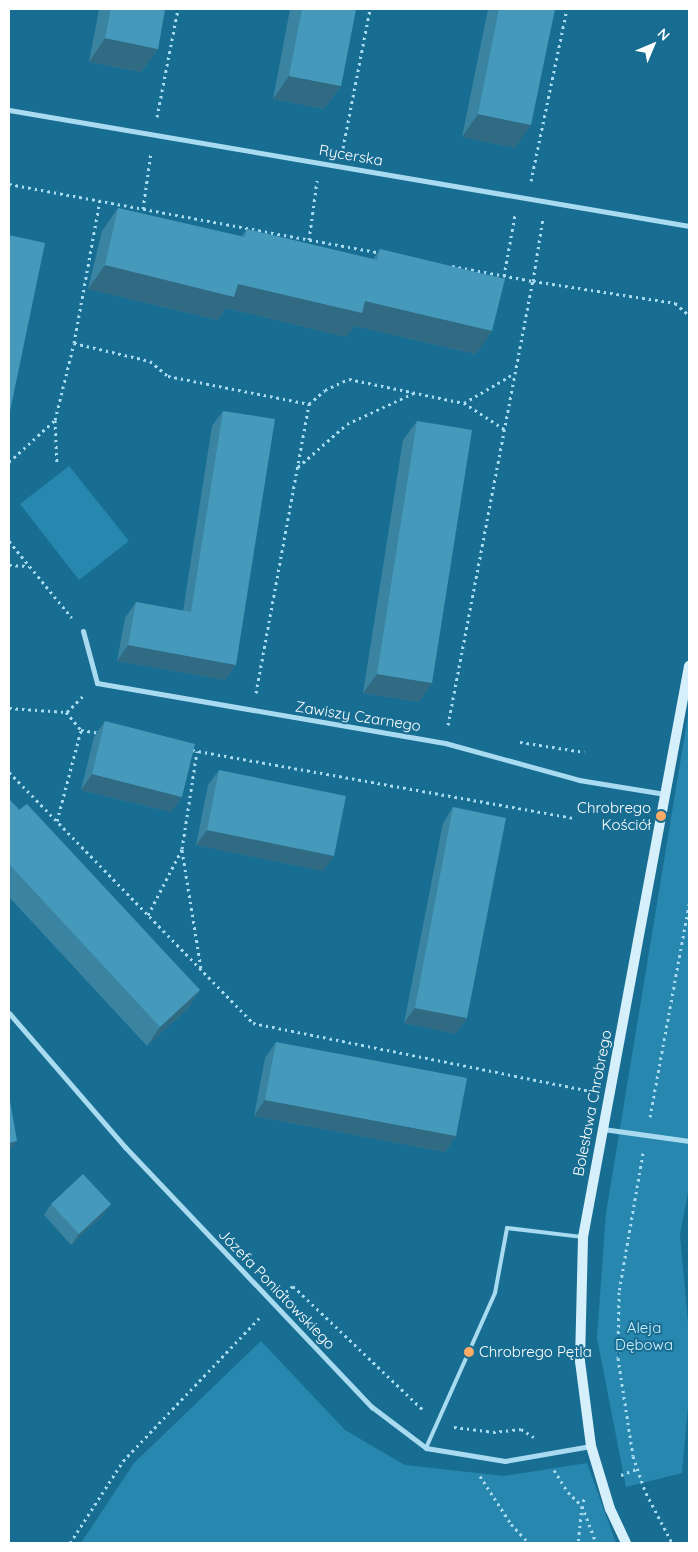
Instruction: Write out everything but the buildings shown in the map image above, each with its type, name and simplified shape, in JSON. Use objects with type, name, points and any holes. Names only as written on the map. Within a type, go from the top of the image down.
[{"type":"street","name":"Rycerska","points":[[9,110],[689,226]]},
{"type":"street","points":[[83,632],[97,683]]},
{"type":"street","name":"Bolesława Chrobrego","points":[[626,1543],[610,1509],[591,1446],[580,1361],[579,1307],[583,1237],[665,794],[684,718],[689,666]]},
{"type":"street","name":"Zawiszy Czarnego","points":[[97,683],[252,712],[444,743],[579,780],[665,794]]},
{"type":"street","name":"Józefa Poniatowskiego","points":[[9,1013],[125,1147],[372,1407],[426,1448],[467,1457],[505,1461],[591,1446]]},
{"type":"street","points":[[603,1129],[689,1141]]},
{"type":"lane","points":[[426,1448],[495,1293],[507,1228],[583,1237]]},
{"type":"path","points":[[143,209],[154,135],[178,9]]},
{"type":"path","points":[[340,166],[370,9]]},
{"type":"path","points":[[528,198],[567,9]]},
{"type":"path","points":[[309,240],[320,163]]},
{"type":"path","points":[[9,184],[387,254]]},
{"type":"path","points":[[504,276],[518,197]]},
{"type":"path","points":[[57,465],[55,420],[74,343],[100,200]]},
{"type":"path","points":[[444,743],[533,281],[546,202]]},
{"type":"path","points":[[445,265],[675,303],[689,315]]},
{"type":"path","points":[[74,343],[150,362],[168,376],[309,404]]},
{"type":"path","points":[[464,402],[515,373]]},
{"type":"path","points":[[252,712],[309,404],[325,390],[349,379],[464,402],[504,429]]},
{"type":"path","points":[[297,467],[347,424],[416,392]]},
{"type":"path","points":[[9,462],[55,420]]},
{"type":"path","points":[[9,541],[83,632]]},
{"type":"path","points":[[9,565],[29,566]]},
{"type":"path","points":[[66,712],[97,683]]},
{"type":"path","points":[[9,708],[66,712],[81,730],[110,735]]},
{"type":"path","points":[[57,822],[81,730]]},
{"type":"path","points":[[188,749],[573,818]]},
{"type":"path","points":[[197,751],[182,849],[201,970]]},
{"type":"path","points":[[9,772],[253,1023],[589,1091]]},
{"type":"path","points":[[148,915],[182,849]]},
{"type":"path","points":[[672,1543],[646,1493],[633,1456],[618,1358],[617,1317],[624,1253],[689,904]]},
{"type":"path","points":[[70,1543],[123,1461],[273,1303]]},
{"type":"path","points":[[467,1457],[511,1524],[530,1543]]},
{"type":"path","points":[[578,1543],[582,1506]]},
{"type":"green space","points":[[69,466],[129,541],[79,580],[20,504]]},
{"type":"green space","name":"Aleja Dębowa","points":[[689,709],[689,1187],[680,1235],[689,1334],[689,1394],[682,1473],[626,1487],[597,1338],[606,1213]]},
{"type":"green space","points":[[261,1341],[345,1430],[405,1465],[504,1476],[587,1463],[616,1543],[81,1543],[134,1463]]},
{"type":"place","name":"Chrobrego Kościół","points":[[661,816]]},
{"type":"place","name":"Chrobrego Pętla","points":[[469,1352]]}]
